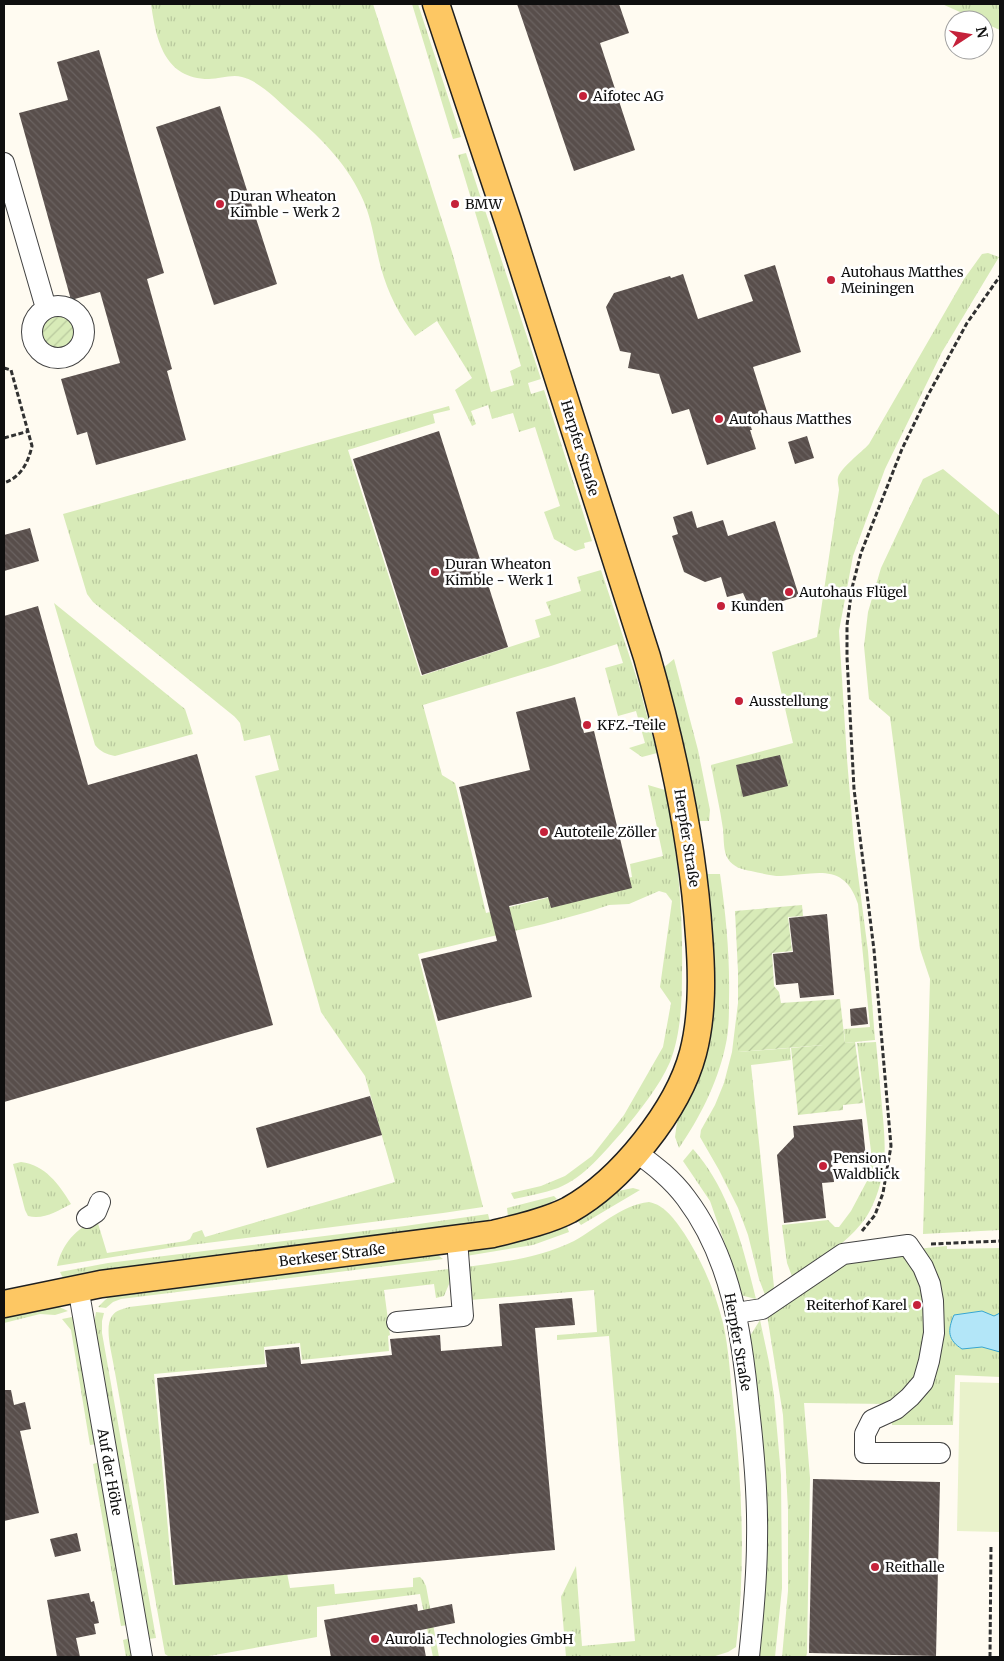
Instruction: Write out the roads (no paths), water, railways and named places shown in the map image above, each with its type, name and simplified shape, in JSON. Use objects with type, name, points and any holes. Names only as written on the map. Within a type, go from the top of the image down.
[{"type":"main road","name":"Herpfer Straße","points":[[436,4],[508,221],[647,657],[663,713],[683,804],[697,900],[701,993],[698,1025],[693,1053],[684,1078],[661,1119],[636,1152]]},
{"type":"main road","name":"Berkeser Straße","points":[[4,1304],[78,1287],[457,1240],[514,1229],[567,1211],[604,1187],[636,1152]]},
{"type":"street","points":[[4,163],[46,308]]},
{"type":"street","name":"Herpfer Straße","points":[[636,1152],[667,1176],[686,1198],[701,1220],[723,1268],[736,1313],[753,1444],[758,1540],[749,1657]]},
{"type":"street","points":[[87,1218],[96,1212],[100,1202]]},
{"type":"street","points":[[397,1322],[463,1316],[457,1240]]},
{"type":"street","points":[[736,1313],[762,1309],[843,1254],[908,1245],[923,1267],[930,1284],[933,1300],[934,1333],[930,1361],[922,1382],[910,1397],[896,1409],[872,1420],[865,1434],[865,1453],[940,1453]]},
{"type":"street","name":"Auf der Höhe","points":[[78,1287],[142,1657]]},
{"type":"water","points":[[982,1311],[994,1316],[1000,1313],[1000,1352],[982,1347],[962,1349],[951,1339],[950,1326],[954,1315]]},
{"type":"place","name":"Aifotec AG","points":[[583,96]]},
{"type":"place","name":"Duran Wheaton Kimble - Werk 2","points":[[220,204]]},
{"type":"place","name":"BMW","points":[[455,204]]},
{"type":"place","name":"Autohaus Matthes Meiningen","points":[[831,280]]},
{"type":"place","name":"Autohaus Matthes","points":[[719,419]]},
{"type":"place","name":"Duran Wheaton Kimble - Werk 1","points":[[435,572]]},
{"type":"place","name":"Autohaus Flügel","points":[[789,592]]},
{"type":"place","name":"Kunden","points":[[721,606]]},
{"type":"place","name":"Ausstellung","points":[[739,701]]},
{"type":"place","name":"KFZ.-Teile","points":[[587,725]]},
{"type":"place","name":"Autoteile Zöller","points":[[544,832]]},
{"type":"place","name":"Pension Waldblick","points":[[823,1166]]},
{"type":"place","name":"Reiterhof Karel","points":[[917,1305]]},
{"type":"place","name":"Reithalle","points":[[875,1567]]},
{"type":"place","name":"Aurolia Technologies GmbH","points":[[375,1639]]}]
